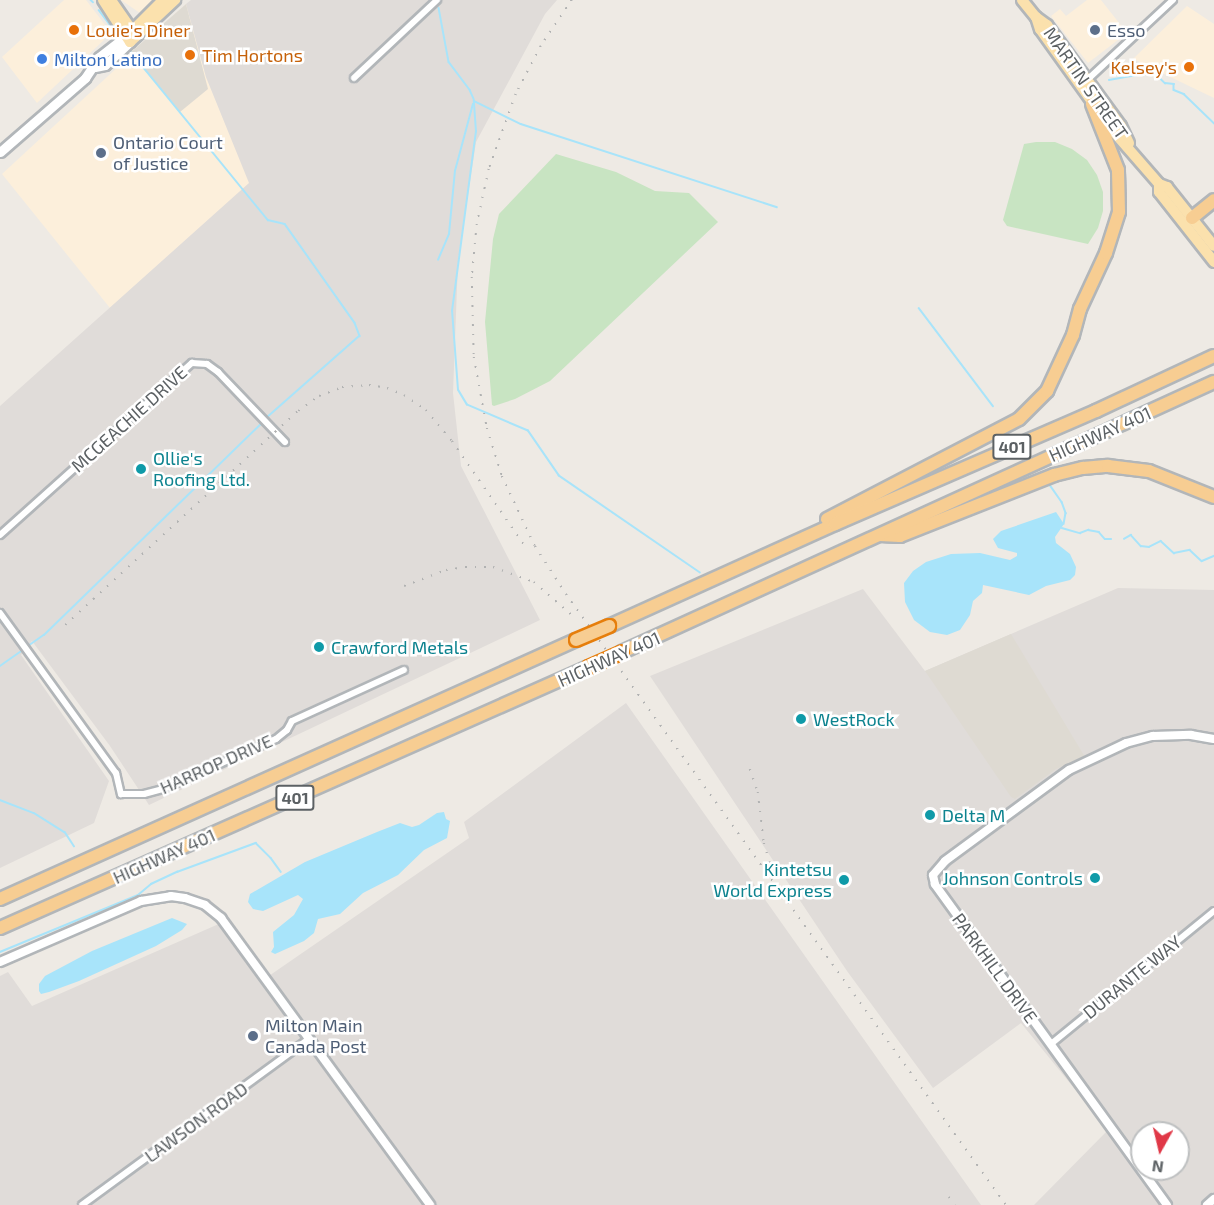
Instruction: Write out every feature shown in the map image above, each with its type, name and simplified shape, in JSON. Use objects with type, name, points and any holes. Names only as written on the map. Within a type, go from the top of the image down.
[{"type":"highway","points":[[808,536],[820,523],[1019,419],[1047,391],[1073,335],[1080,309],[1106,253],[1119,212],[1118,170],[1092,104]]},
{"type":"highway","points":[[1192,218],[1214,200]]},
{"type":"highway","name":"HIGHWAY 401","points":[[0,899],[808,536],[1096,411],[1214,356]]},
{"type":"highway","name":"HIGHWAY 401","points":[[0,928],[756,594],[879,534],[1214,382]]},
{"type":"highway","points":[[879,534],[900,536],[1054,475],[1083,468],[1108,466],[1149,471],[1214,497]]},
{"type":"main road","points":[[103,0],[131,37]]},
{"type":"main road","points":[[111,0],[131,37]]},
{"type":"main road","points":[[0,152],[95,67],[105,65],[163,0]]},
{"type":"main road","points":[[131,37],[175,0]]},
{"type":"main road","name":"MARTIN STREET","points":[[1022,0],[1036,17],[1040,29],[1121,126],[1134,152]]},
{"type":"main road","name":"MARTIN STREET","points":[[1084,83],[1092,104],[1113,131],[1160,184],[1167,187],[1214,246]]},
{"type":"main road","name":"MARTIN STREET","points":[[1160,184],[1159,192],[1214,261]]},
{"type":"street","points":[[354,78],[437,0]]},
{"type":"street","points":[[1084,83],[1173,0]]},
{"type":"street","name":"MCGEACHIE DRIVE","points":[[0,535],[192,363],[207,364],[218,372],[285,442]]},
{"type":"street","name":"HARROP DRIVE","points":[[0,613],[116,773],[121,794],[144,795],[163,789],[276,739],[287,730],[291,721],[404,670]]},
{"type":"street","name":"PARKHILL DRIVE","points":[[1167,1205],[935,884],[935,871],[1050,782],[1126,743],[1153,736],[1191,735],[1214,739]]},
{"type":"street","points":[[0,962],[141,901],[158,897],[184,898],[205,905],[221,918],[430,1205]]},
{"type":"street","name":"DURANTE WAY","points":[[1051,1044],[1214,911]]},
{"type":"street","name":"LAWSON ROAD","points":[[82,1205],[309,1040]]},
{"type":"street","points":[[1207,1205],[1214,1199]]},
{"type":"shaded area","points":[[64,0],[86,0],[106,26],[104,40],[37,103],[2,57]]},
{"type":"shaded area","points":[[121,0],[153,0],[140,13]]},
{"type":"shaded area","points":[[191,0],[557,0],[545,14],[476,142],[458,261],[453,393],[461,466],[540,620],[149,805],[110,746],[32,641],[21,655],[109,781],[94,823],[0,868],[0,406],[249,183],[206,77],[186,4]]},
{"type":"shaded area","points":[[1087,0],[1101,0],[1127,33],[1088,63],[1051,16],[1060,9],[1066,16]]},
{"type":"shaded area","points":[[186,4],[206,77],[250,183],[110,308],[2,174]]},
{"type":"shaded area","points":[[186,4],[208,89],[180,112],[130,53]]},
{"type":"shaded area","points":[[1187,6],[1214,24],[1214,98],[1133,59]]},
{"type":"shaded area","points":[[1118,588],[1214,590],[1214,1205],[1034,1205],[1108,1130],[1021,1023],[933,1088],[847,971],[650,676],[863,589],[925,671]]},
{"type":"shaded area","points":[[1011,634],[1085,757],[1056,769],[1015,799],[1011,797],[925,671]]},
{"type":"shaded area","points":[[626,703],[981,1205],[0,1205],[0,976],[8,972],[32,1006],[221,923],[263,980],[469,838],[464,822]]},
{"type":"green space","points":[[1055,142],[1072,149],[1087,160],[1097,175],[1103,192],[1103,211],[1098,228],[1088,244],[1007,226],[1003,220],[1024,144]]},
{"type":"green space","points":[[556,154],[616,172],[655,191],[689,193],[718,222],[550,381],[515,399],[494,406],[492,405],[485,322],[493,239],[499,214]]},
{"type":"water","points":[[1056,512],[1064,524],[1055,537],[1056,543],[1070,554],[1076,567],[1075,575],[1070,580],[1046,586],[1029,595],[983,585],[982,593],[973,601],[970,615],[960,630],[947,635],[930,632],[914,620],[905,602],[904,583],[913,571],[926,562],[951,554],[980,553],[1010,560],[1017,556],[1017,553],[998,548],[993,539],[1001,531]]},
{"type":"water","points":[[444,812],[446,819],[450,821],[447,838],[424,850],[398,875],[363,893],[340,914],[318,919],[314,933],[304,941],[275,954],[271,952],[274,947],[273,932],[294,915],[303,899],[298,895],[263,911],[253,909],[248,902],[250,894],[305,862],[400,823],[412,827],[437,813]]},
{"type":"water","points":[[172,918],[187,924],[182,930],[156,946],[79,981],[41,994],[39,991],[39,984],[45,976],[92,951]]},
{"type":"waterway","points":[[439,8],[449,62],[474,99]]},
{"type":"waterway","points":[[99,10],[117,34]]},
{"type":"waterway","points":[[131,52],[268,220],[285,224],[355,323],[360,336],[266,419]]},
{"type":"waterway","points":[[1109,80],[1154,72],[1165,83],[1174,84],[1174,90],[1184,94],[1214,123]]},
{"type":"waterway","points":[[700,573],[559,476],[528,431],[467,405],[458,390],[452,311],[476,132],[474,101],[521,124],[777,207]]},
{"type":"waterway","points":[[438,260],[449,234],[455,171],[473,104]]},
{"type":"waterway","points":[[919,308],[993,406]]},
{"type":"waterway","points":[[28,646],[44,635],[263,422]]},
{"type":"waterway","points":[[1050,485],[1062,502],[1066,513],[1064,524]]},
{"type":"waterway","points":[[1062,528],[1080,533],[1088,530],[1099,532],[1105,539],[1111,539]]},
{"type":"waterway","points":[[1124,539],[1131,535],[1141,546],[1149,547],[1161,541],[1174,553],[1190,550],[1202,561],[1214,556]]},
{"type":"waterway","points":[[0,666],[24,649]]},
{"type":"waterway","points":[[0,800],[34,813],[65,832],[74,846]]},
{"type":"waterway","points":[[0,952],[138,895],[151,884],[177,872],[256,843],[281,872]]},
{"type":"railway","points":[[572,0],[541,46],[516,94],[489,169],[477,224],[472,277],[474,357],[487,428],[502,476],[535,546],[566,594],[1006,1205]]},
{"type":"railway","points":[[65,625],[298,411],[319,396],[342,387],[369,385],[387,388],[404,395],[426,410],[452,441],[527,549]]},
{"type":"railway","points":[[404,586],[446,570],[493,567],[534,582],[573,616]]},
{"type":"railway","points":[[750,769],[758,792],[764,843],[774,875]]},
{"type":"railway","points":[[949,1197],[955,1205]]},
{"type":"place","name":"Louie's Diner","points":[[74,30]]},
{"type":"place","name":"Esso","points":[[1095,30]]},
{"type":"place","name":"Tim Hortons","points":[[190,55]]},
{"type":"place","name":"Milton Latino","points":[[42,59]]},
{"type":"place","name":"Kelsey's","points":[[1189,67]]},
{"type":"place","name":"Ontario Court of Justice","points":[[101,153]]},
{"type":"place","name":"Ollie's Roofing Ltd.","points":[[141,469]]},
{"type":"place","name":"Crawford Metals","points":[[319,647]]},
{"type":"place","name":"WestRock","points":[[801,719]]},
{"type":"place","name":"Delta M","points":[[930,815]]},
{"type":"place","name":"Johnson Controls","points":[[1095,878]]},
{"type":"place","name":"Kintetsu World Express","points":[[844,880]]},
{"type":"place","name":"Milton Main Canada Post","points":[[253,1036]]}]
